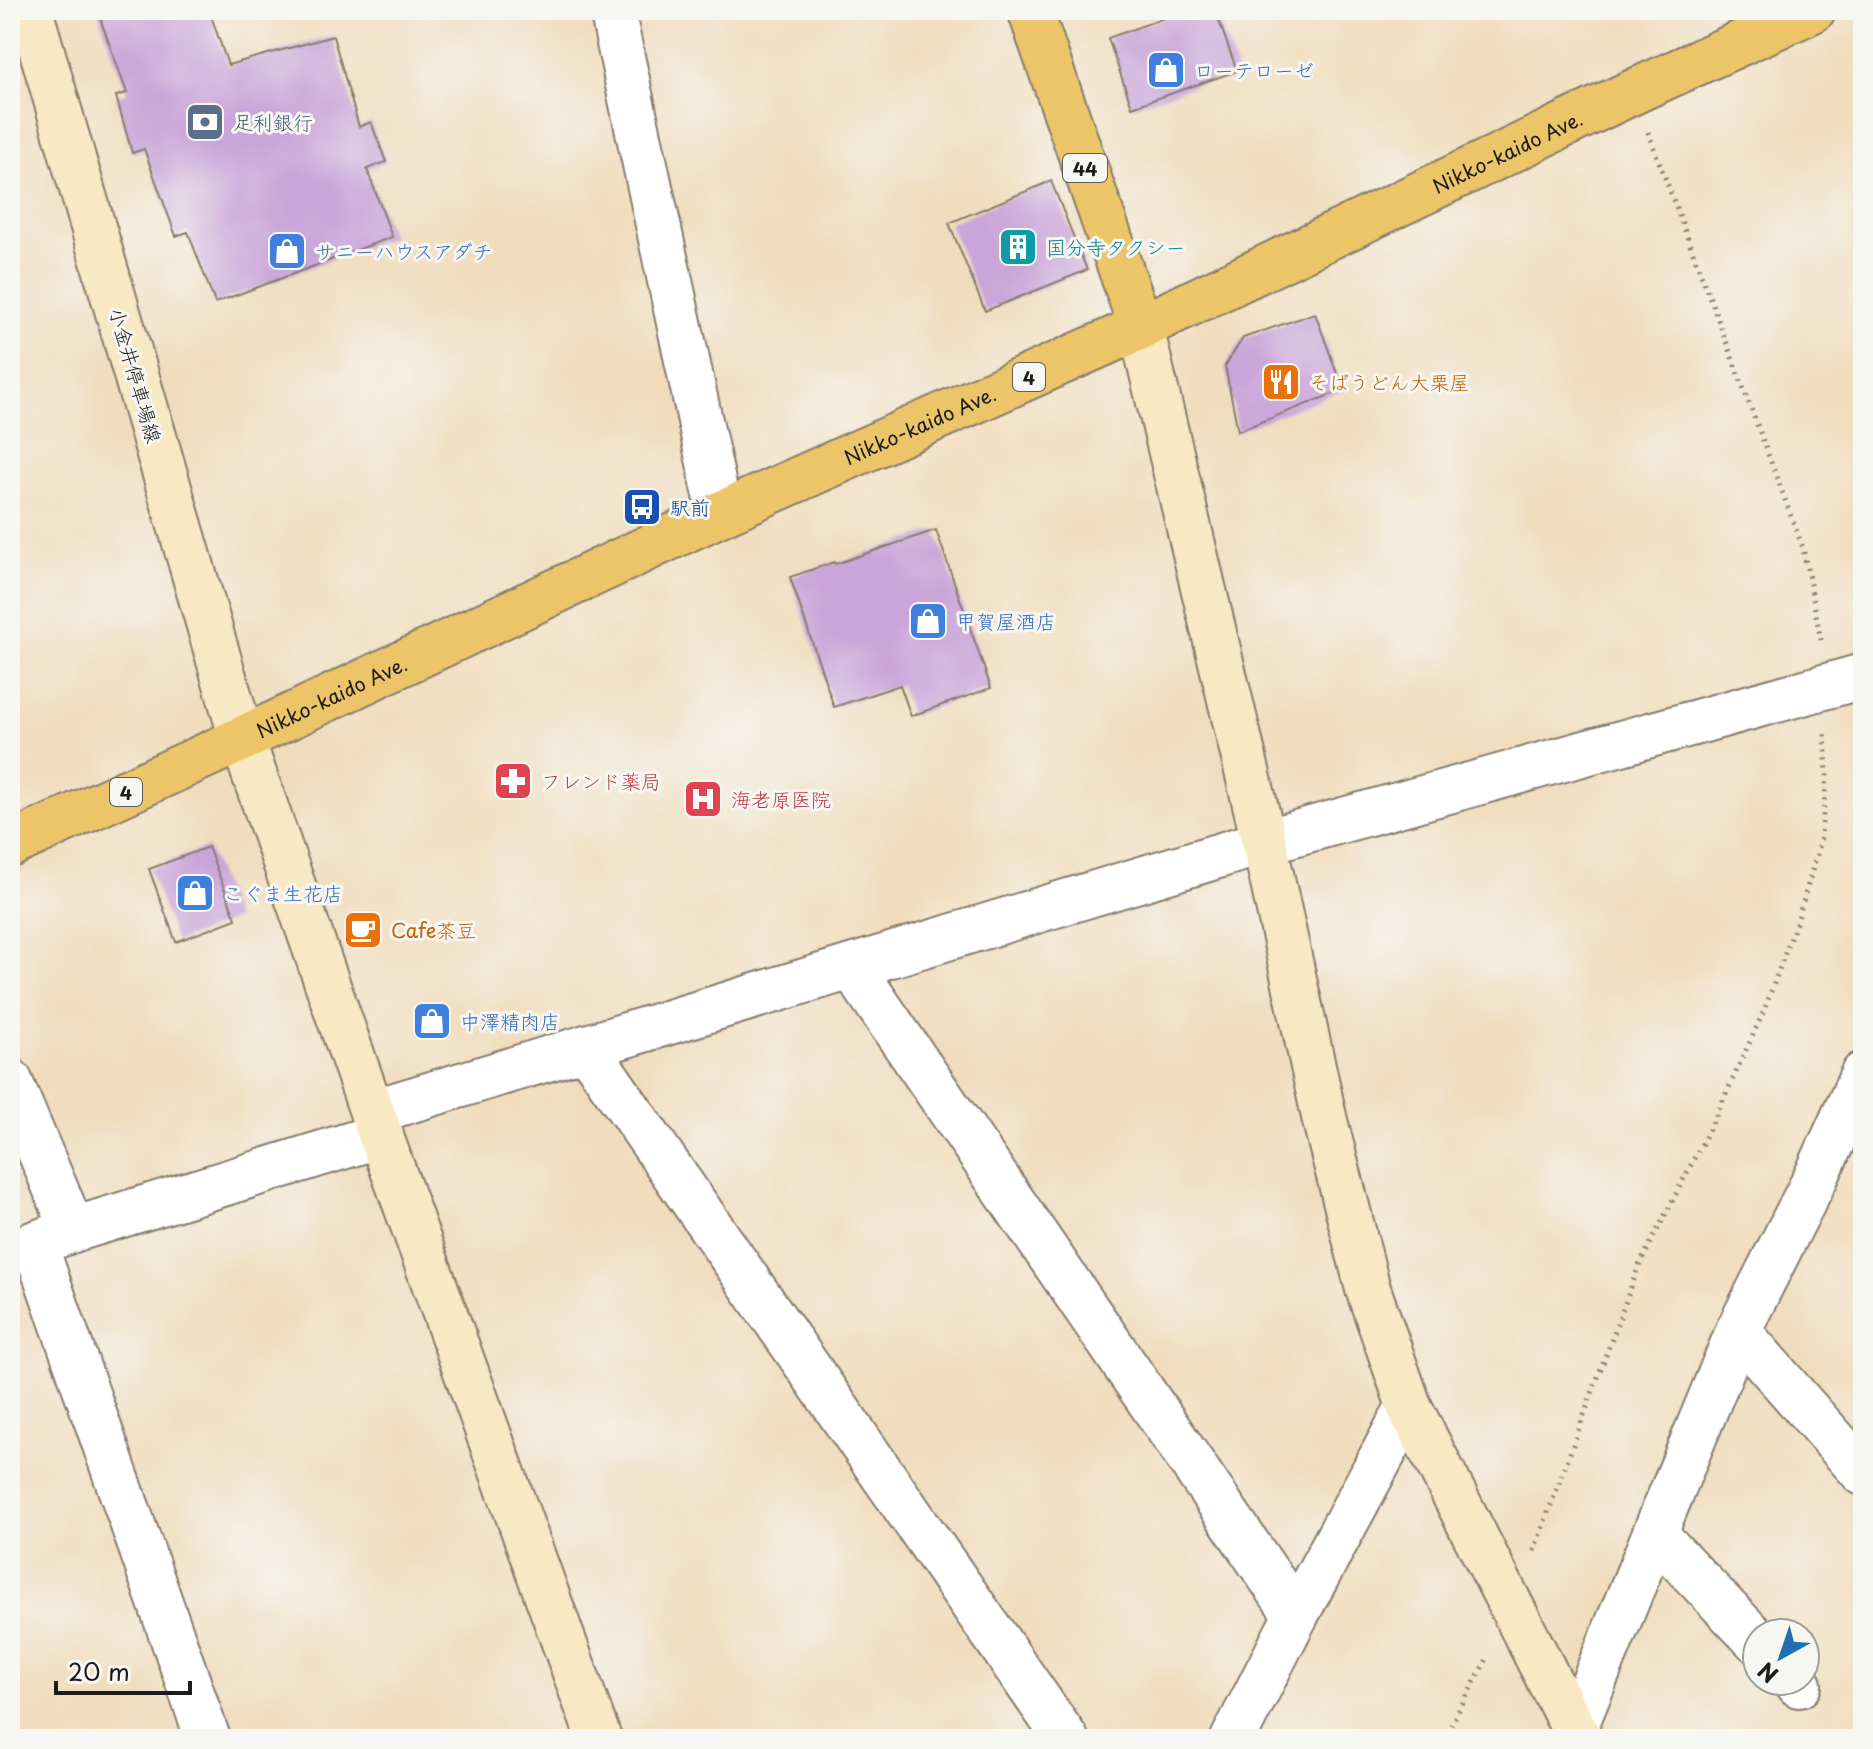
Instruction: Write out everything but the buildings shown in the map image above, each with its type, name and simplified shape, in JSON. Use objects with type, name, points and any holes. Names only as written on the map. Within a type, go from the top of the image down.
[{"type":"main road","name":"44","points":[[1030,10],[1141,327]]},
{"type":"main road","name":"Nikko-kaido Ave.","points":[[242,739],[720,514],[1141,327],[1633,92],[1813,10]]},
{"type":"main road","name":"4","points":[[10,845],[242,739]]},
{"type":"street","name":"小金井停車場線","points":[[30,10],[242,739],[599,1739]]},
{"type":"street","points":[[612,10],[720,514]]},
{"type":"street","points":[[1141,327],[1264,842],[1325,1121],[1364,1274],[1409,1406],[1576,1734]]},
{"type":"street","points":[[39,1242],[586,1047],[1264,842],[1847,681]]},
{"type":"street","points":[[852,967],[1296,1615]]},
{"type":"street","points":[[586,1047],[1066,1739]]},
{"type":"street","points":[[1576,1734],[1738,1331],[1817,1175],[1863,1074]]},
{"type":"street","points":[[10,1081],[39,1242],[208,1739]]},
{"type":"street","points":[[1738,1331],[1863,1473]]},
{"type":"street","points":[[1233,1739],[1409,1406]]},
{"type":"street","points":[[1655,1534],[1741,1624]]},
{"type":"path","points":[[1443,1739],[1513,1610],[1638,1268],[1715,1118],[1751,1039],[1798,918],[1820,844],[1827,776],[1824,693],[1847,681],[1803,548],[1633,92]]},
{"type":"place","name":"ローテローゼ","points":[[1166,70]]},
{"type":"place","name":"足利銀行","points":[[205,122]]},
{"type":"place","name":"国分寺タクシー","points":[[1018,247]]},
{"type":"place","name":"サニーハウスアダチ","points":[[287,251]]},
{"type":"place","name":"そばうどん大栗屋","points":[[1281,382]]},
{"type":"place","name":"駅前","points":[[642,507]]},
{"type":"place","name":"甲賀屋酒店","points":[[928,621]]},
{"type":"place","name":"フレンド薬局","points":[[513,781]]},
{"type":"place","name":"海老原医院","points":[[703,799]]},
{"type":"place","name":"こぐま生花店","points":[[195,893]]},
{"type":"place","name":"Cafe茶豆","points":[[363,930]]},
{"type":"place","name":"中澤精肉店","points":[[432,1021]]}]
